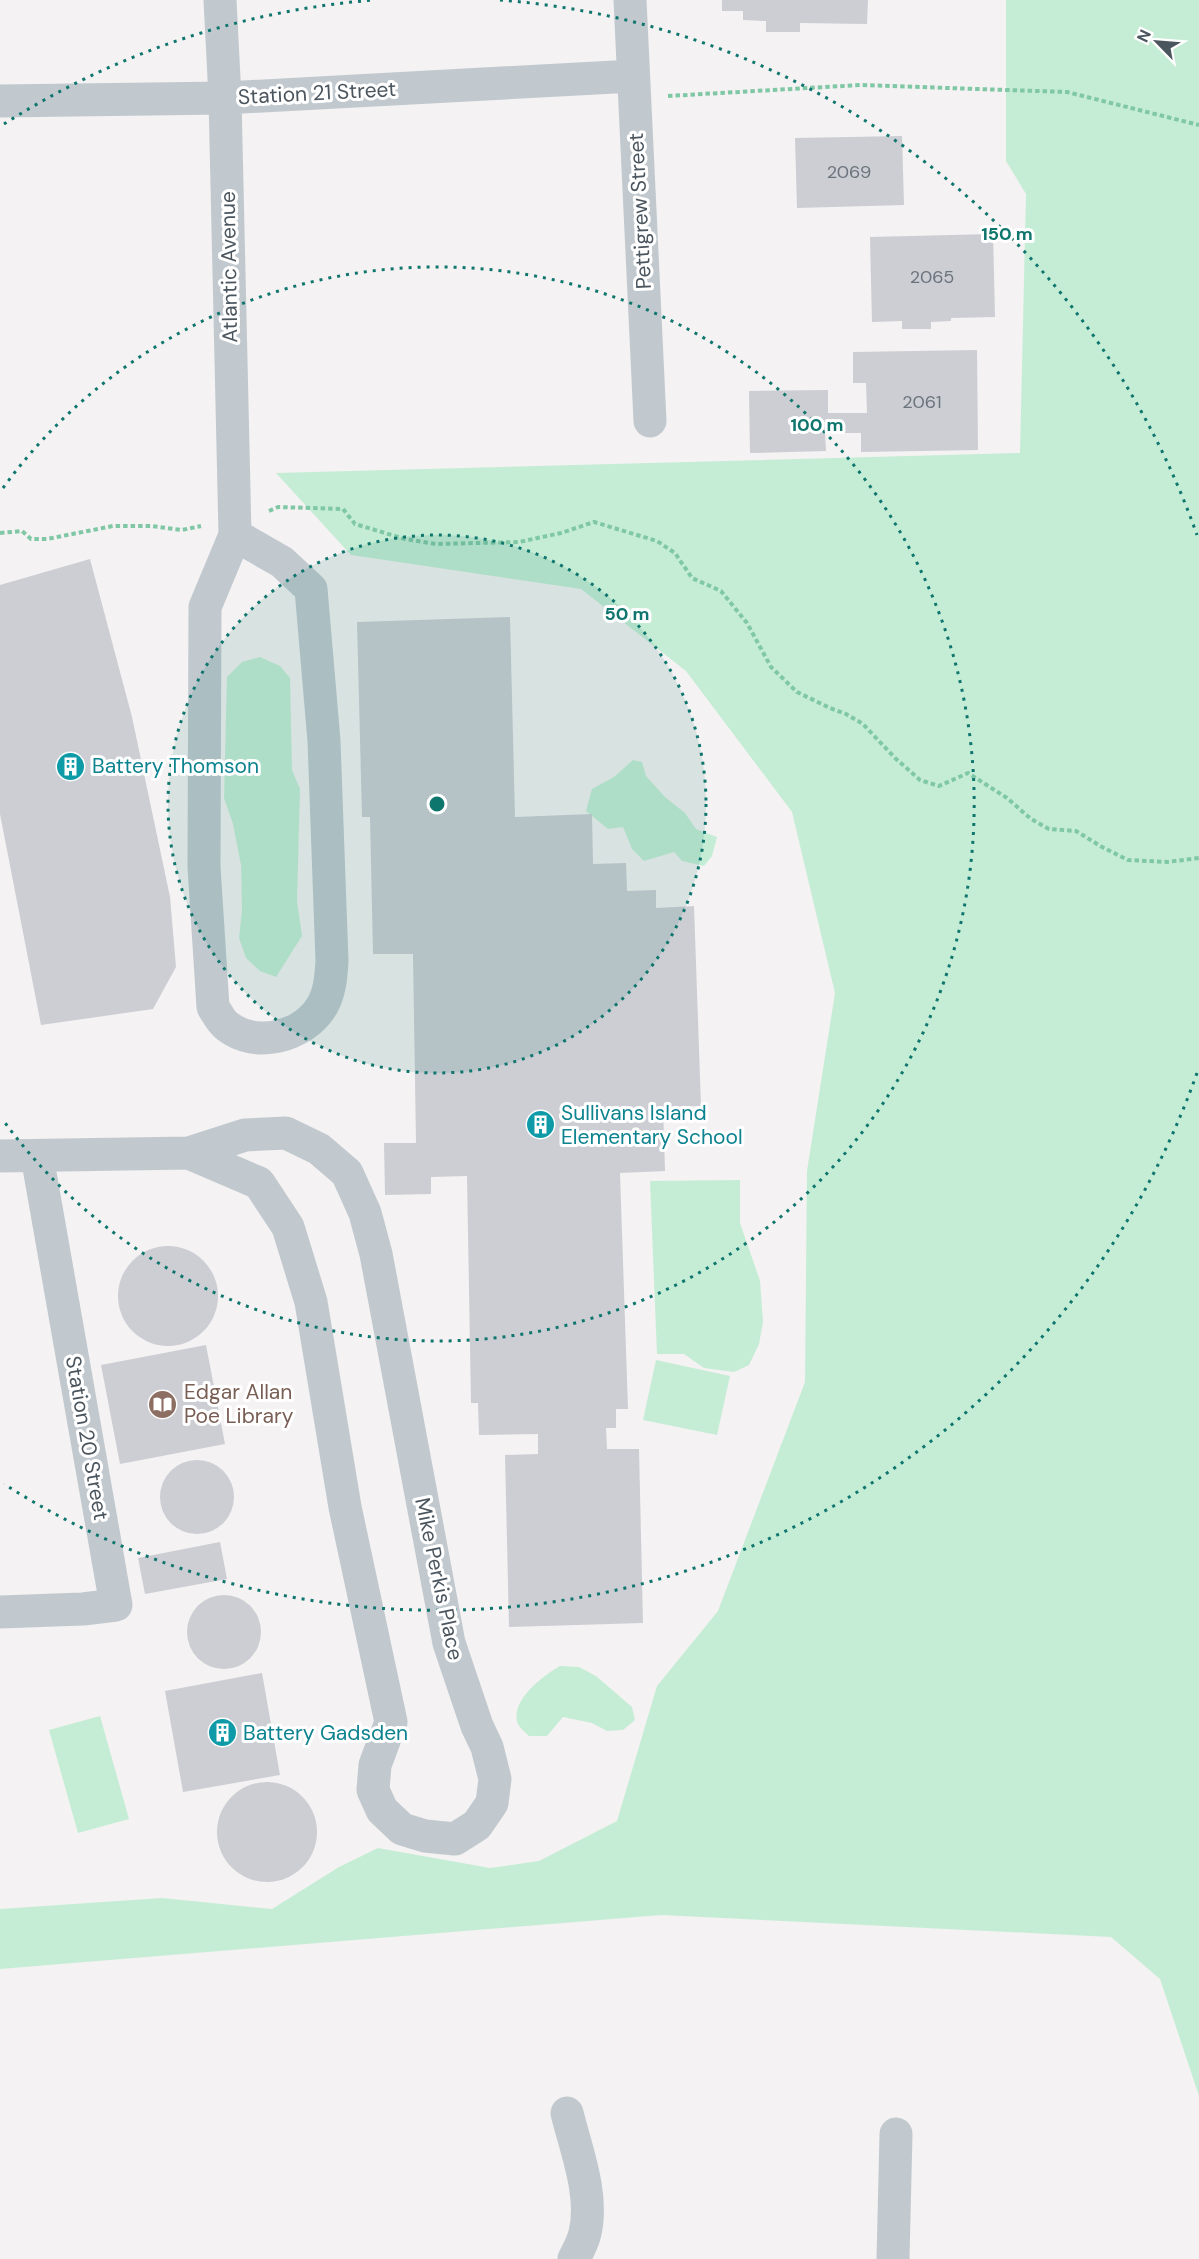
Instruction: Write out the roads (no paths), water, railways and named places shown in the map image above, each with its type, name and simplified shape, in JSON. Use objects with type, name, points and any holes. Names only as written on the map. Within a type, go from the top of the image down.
[{"type":"street","name":"Atlantic Avenue","points":[[220,0],[225,98],[223,529]]},
{"type":"street","name":"Pettigrew Street","points":[[630,0],[650,421]]},
{"type":"street","name":"Station 21 Street","points":[[0,100],[225,98],[634,87]]},
{"type":"street","points":[[223,529],[282,562],[311,589],[324,741],[331,986],[321,1007],[304,1026],[266,1039],[247,1038],[226,1026],[213,1007],[204,867],[204,608],[223,529]]},
{"type":"street","name":"Mike Perkis Place","points":[[0,1156],[189,1153],[245,1135],[286,1133],[319,1149],[347,1173],[365,1213],[376,1254],[449,1643],[477,1726],[487,1747],[495,1779],[492,1803],[477,1825],[455,1839],[425,1836],[402,1829],[382,1810],[373,1790],[375,1765],[391,1722],[345,1508],[311,1302],[288,1227],[259,1184],[189,1153]]},
{"type":"street","name":"Station 20 Street","points":[[0,1612],[83,1609],[116,1605],[37,1156]]},
{"type":"street","points":[[567,2113],[586,2187],[588,2209],[585,2234],[574,2259]]},
{"type":"street","points":[[893,2259],[896,2134]]},
{"type":"place","name":"Battery Thomson","points":[[71,766]]},
{"type":"place","name":"Sullivans Island Elementary School","points":[[540,1125]]},
{"type":"place","name":"Edgar Allan Poe Library","points":[[163,1404]]},
{"type":"place","name":"Battery Gadsden","points":[[222,1733]]}]
